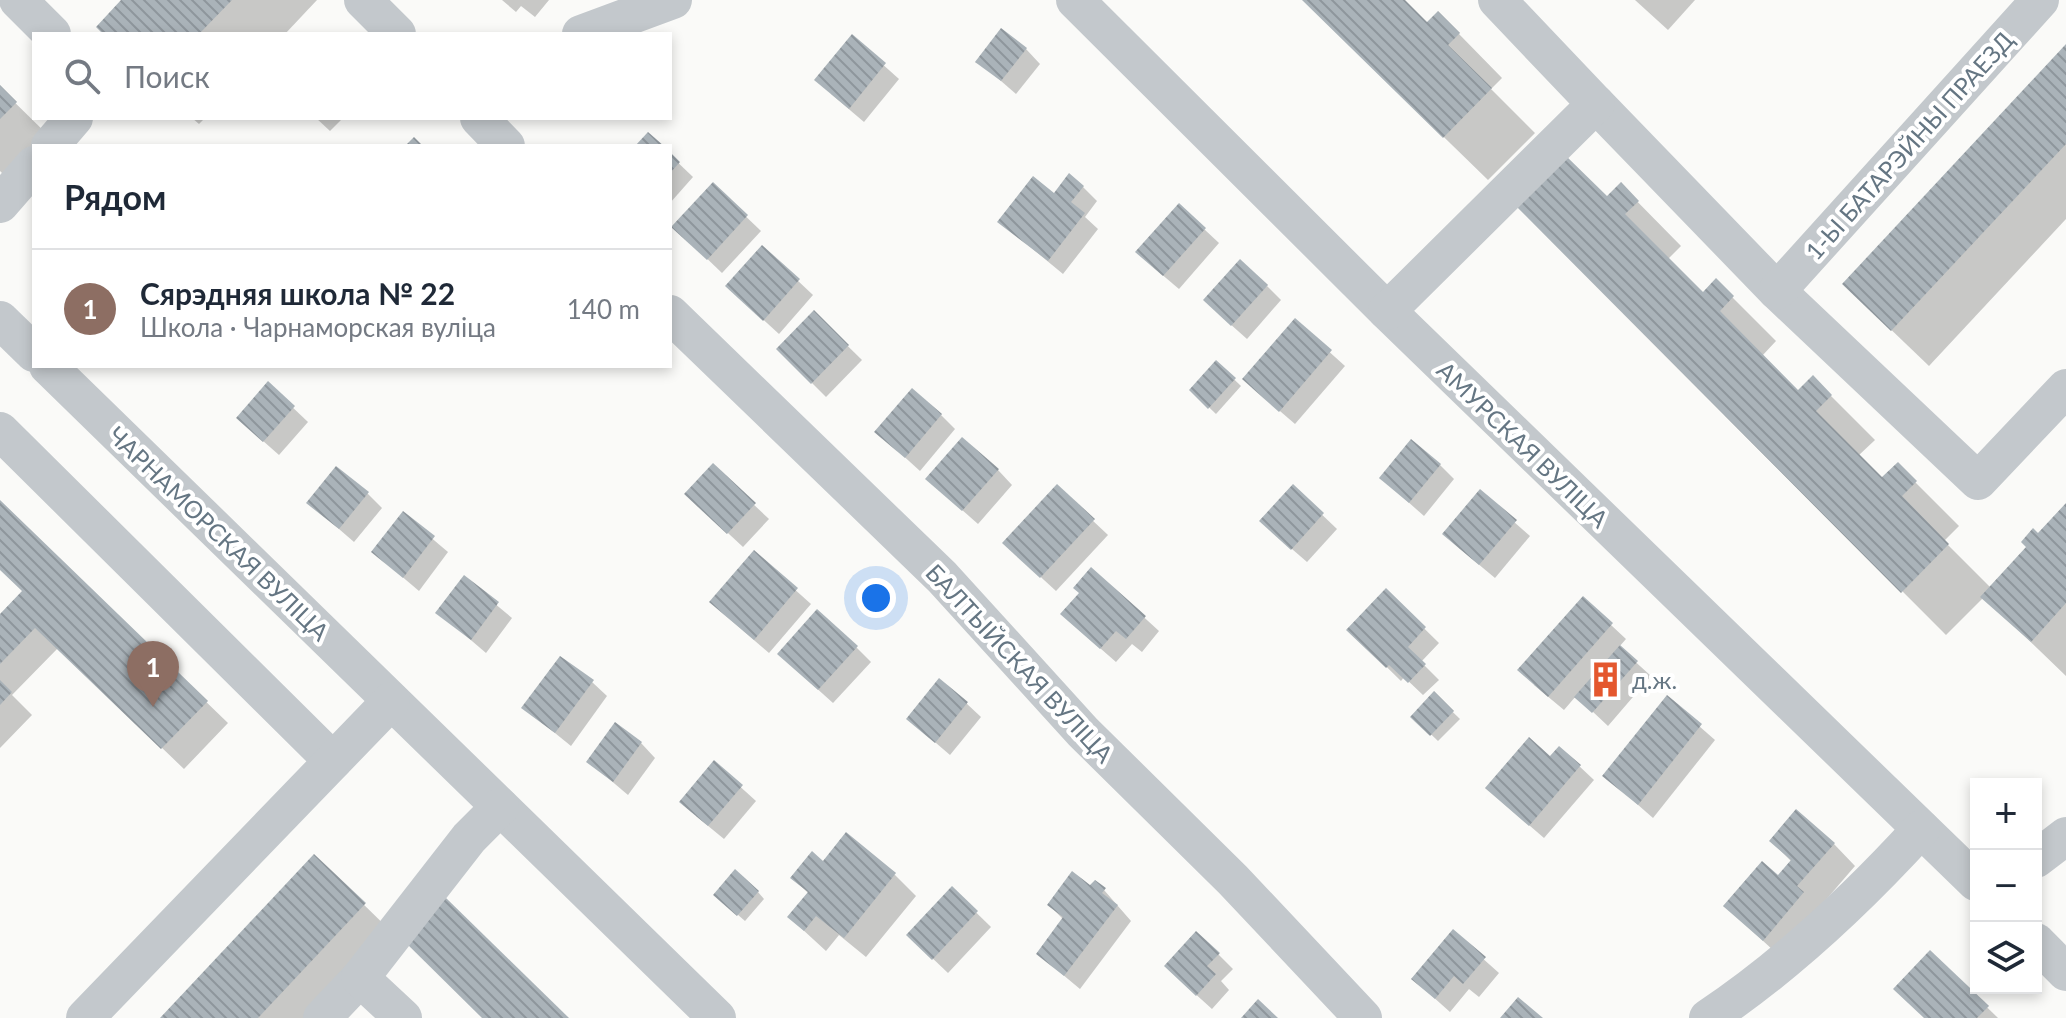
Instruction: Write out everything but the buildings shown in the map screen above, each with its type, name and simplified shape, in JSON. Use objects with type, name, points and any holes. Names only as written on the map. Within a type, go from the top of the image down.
[{"type":"street","points":[[18,0],[50,32]]},
{"type":"street","points":[[363,0],[395,32]]},
{"type":"street","points":[[586,32],[673,0]]},
{"type":"street","name":"АМУРСКАЯ ВУЛІЦА","points":[[1075,0],[1387,311],[1970,876]]},
{"type":"street","points":[[1497,0],[1777,291],[1978,481],[2066,388]]},
{"type":"street","name":"1-Ы БАТАРЭЙНЫ ПРАЕЗД","points":[[1777,291],[2040,0]]},
{"type":"street","points":[[1387,311],[1596,104]]},
{"type":"street","points":[[52,144],[72,120]]},
{"type":"street","points":[[481,120],[504,144]]},
{"type":"street","points":[[0,204],[32,167]]},
{"type":"street","name":"БАЛТЫЙСКАЯ ВУЛІЦА","points":[[672,316],[942,577],[1083,732],[1233,880],[1363,1018]]},
{"type":"street","points":[[0,320],[32,351]]},
{"type":"street","name":"ЧАРНАМОРСКАЯ ВУЛІЦА","points":[[50,368],[717,1018]]},
{"type":"street","points":[[0,431],[333,761]]},
{"type":"street","points":[[85,1018],[391,701]]},
{"type":"street","points":[[322,1018],[384,952],[469,838],[500,807]]},
{"type":"street","points":[[1708,1018],[1744,994],[1869,885],[1921,829]]},
{"type":"street","points":[[2042,854],[2066,836]]},
{"type":"street","points":[[2042,948],[2066,972]]},
{"type":"street","points":[[360,978],[403,1018]]},
{"type":"place","name":"д.ж.","points":[[1606,679]]},
{"type":"place","name":"Сярэдняя школа № 22","points":[[153,707]]}]
